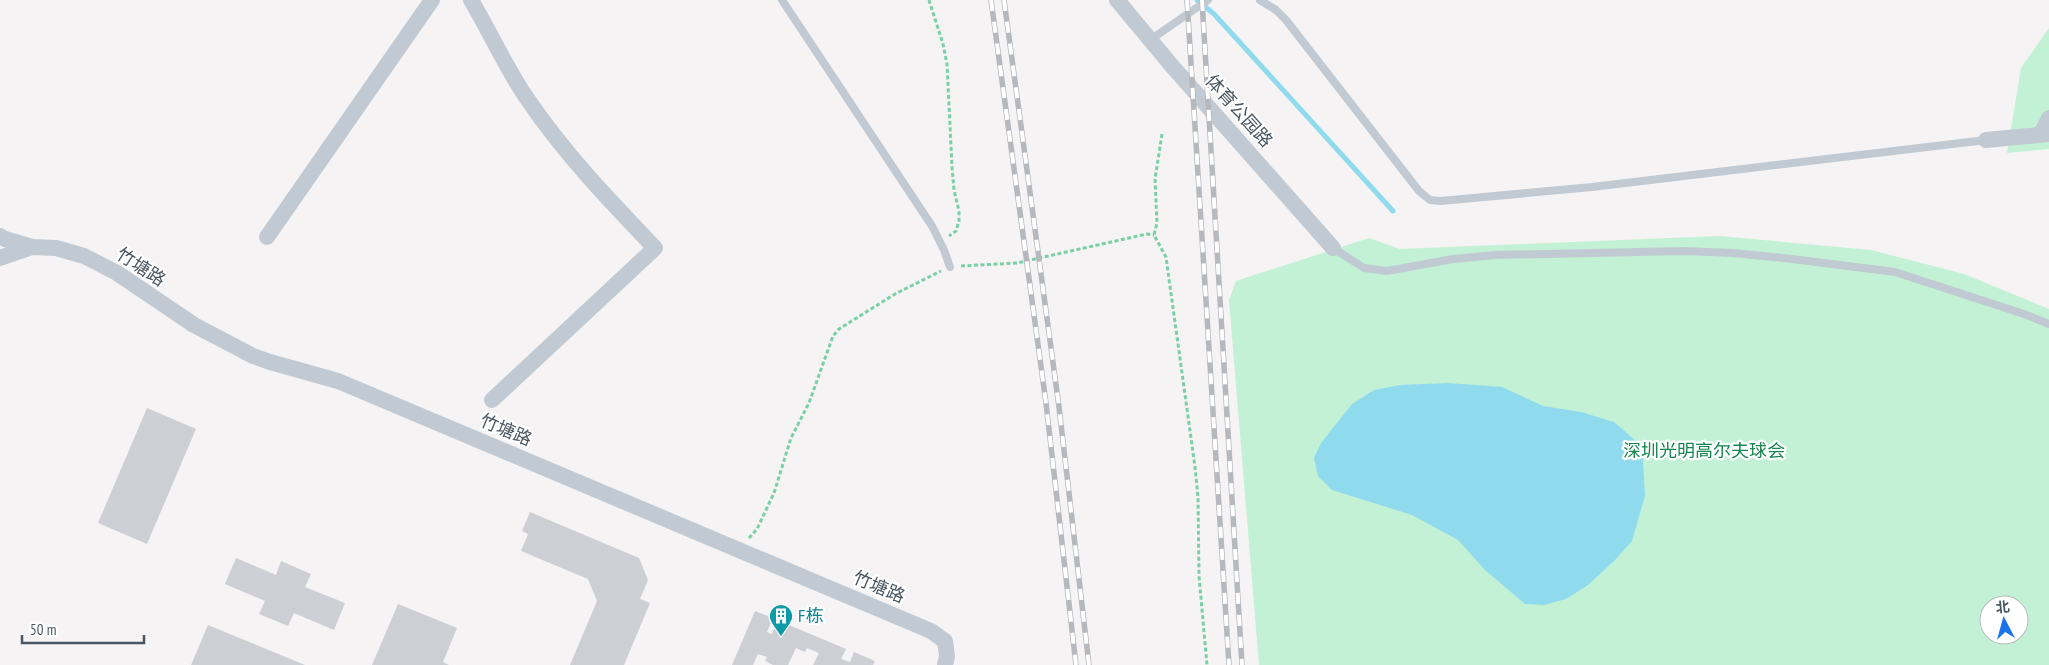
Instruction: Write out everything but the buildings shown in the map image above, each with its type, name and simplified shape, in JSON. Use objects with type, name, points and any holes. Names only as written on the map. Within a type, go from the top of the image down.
[{"type":"street","points":[[267,237],[432,0]]},
{"type":"street","points":[[471,0],[504,63],[546,126],[594,184],[655,248],[492,400]]},
{"type":"street","name":"体育公园路","points":[[1117,0],[1333,248]]},
{"type":"street","points":[[1986,140],[2045,134],[2049,118]]},
{"type":"street","name":"竹塘路","points":[[0,236],[32,247],[56,248],[84,256],[117,273],[194,325],[253,356],[338,381],[931,631],[946,641],[947,656],[944,665]]},
{"type":"street","name":"竹塘路","points":[[0,258],[32,247]]},
{"type":"lane","points":[[782,0],[940,242],[950,266]]},
{"type":"lane","points":[[1150,40],[1208,0]]},
{"type":"lane","points":[[1260,0],[1276,10],[1286,20],[1419,191],[1430,200],[1441,201],[1592,187],[1986,140]]},
{"type":"lane","points":[[1333,248],[1364,268],[1387,271],[1453,259],[1496,255],[1684,251],[1772,257],[1895,272],[2049,324]]},
{"type":"path","points":[[929,0],[943,44],[947,64],[952,174],[959,211],[956,231],[940,242]]},
{"type":"path","points":[[1162,134],[1155,179],[1157,223],[1154,235],[1166,257],[1195,467],[1198,497],[1199,576],[1207,665]]},
{"type":"path","points":[[739,550],[757,529],[774,493],[792,438],[809,402],[834,336],[839,329],[894,294],[950,266],[1017,262],[1147,234],[1154,235]]},
{"type":"green space","points":[[2049,28],[2049,149],[2007,153],[2021,68]]},
{"type":"green space","name":"深圳光明高尔夫球会","points":[[1719,236],[1871,250],[1964,274],[2049,309],[2049,665],[1259,665],[1229,300],[1236,281],[1369,238],[1400,249]]},
{"type":"water","points":[[1448,383],[1502,387],[1543,406],[1581,412],[1614,422],[1637,442],[1643,460],[1645,496],[1632,541],[1588,585],[1566,599],[1544,605],[1525,604],[1485,570],[1458,540],[1412,515],[1332,490],[1318,476],[1314,458],[1321,443],[1352,404],[1374,390],[1400,385]]},
{"type":"waterway","points":[[1197,0],[1214,14],[1393,211]]},
{"type":"railway","points":[[991,0],[1046,403],[1076,665]]},
{"type":"railway","points":[[1004,0],[1059,407],[1089,665]]},
{"type":"railway","points":[[1187,0],[1229,665]]},
{"type":"railway","points":[[1202,0],[1242,665]]},
{"type":"place","name":"F栋","points":[[781,637]]}]
